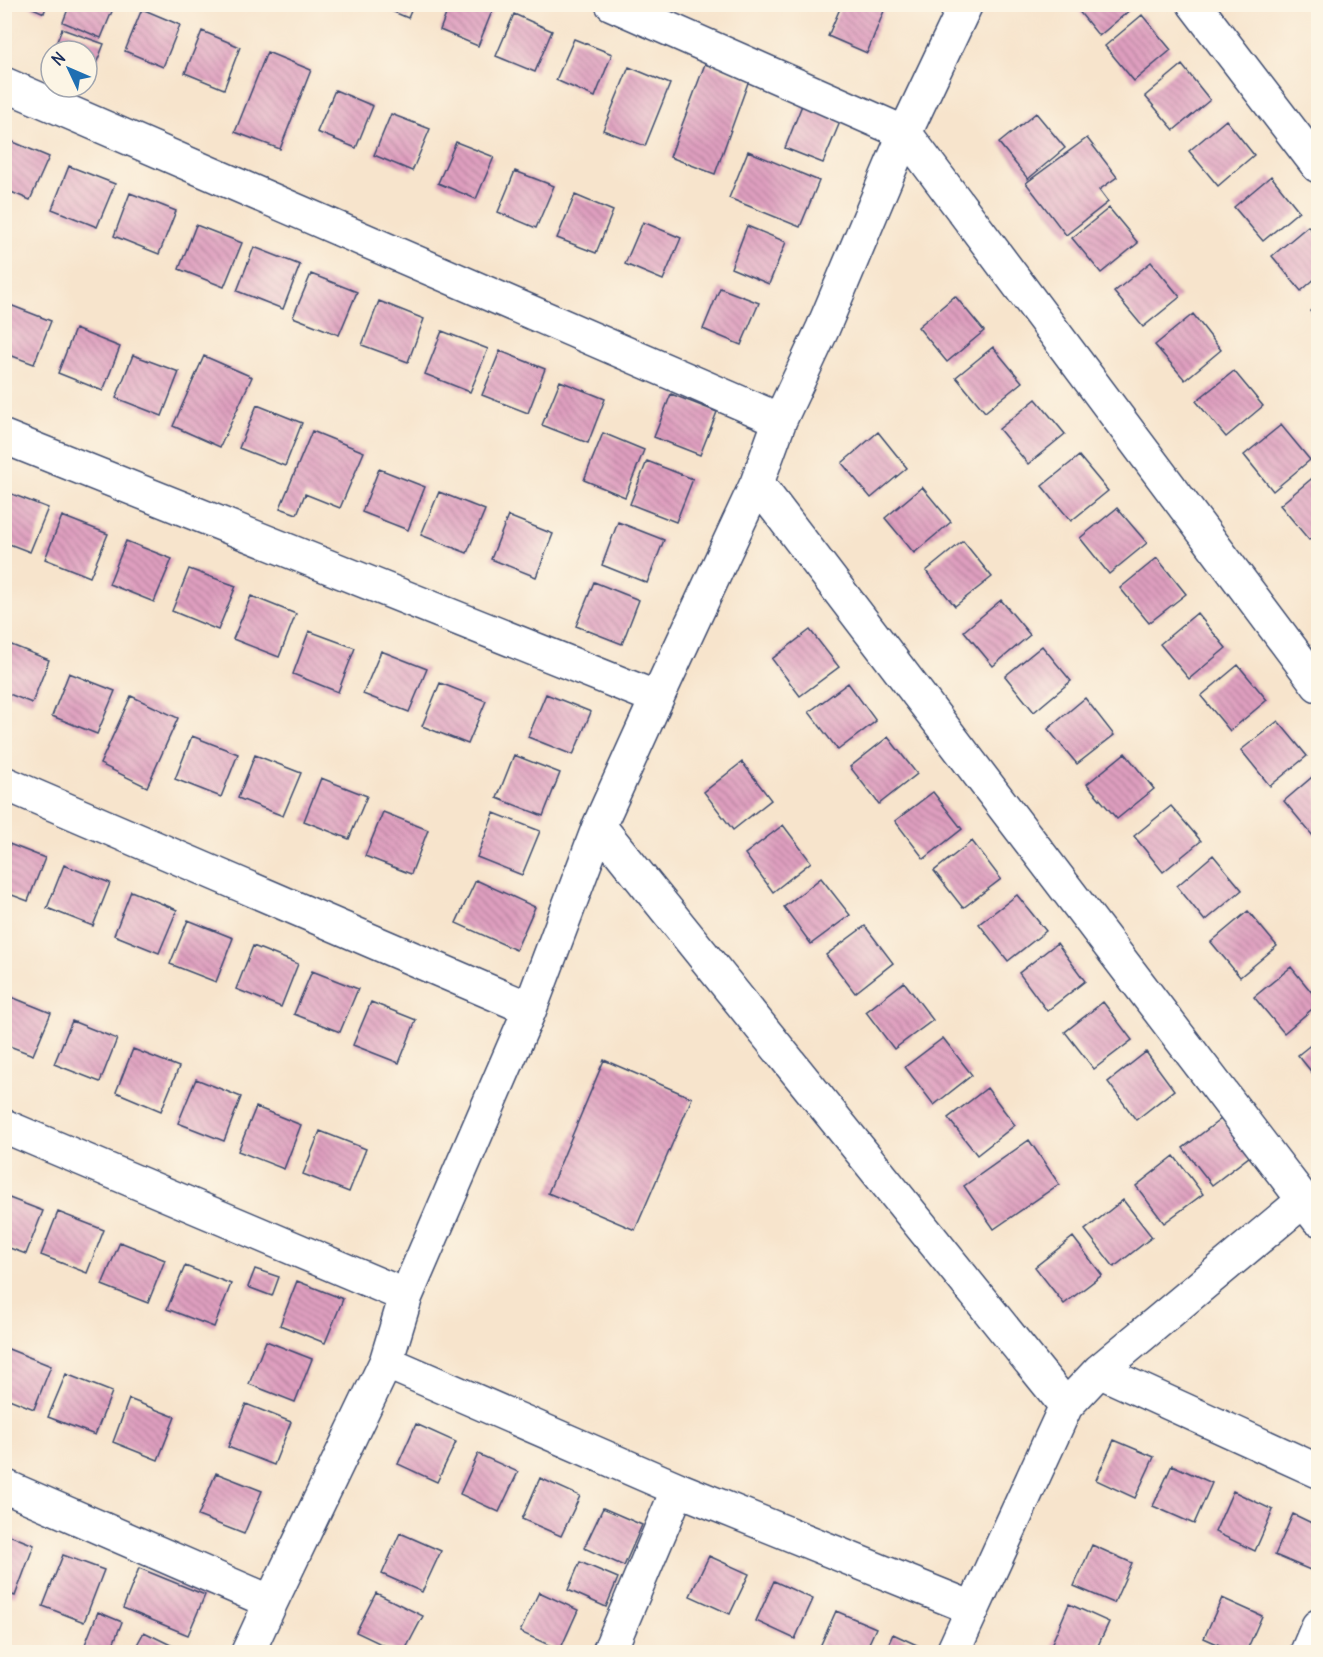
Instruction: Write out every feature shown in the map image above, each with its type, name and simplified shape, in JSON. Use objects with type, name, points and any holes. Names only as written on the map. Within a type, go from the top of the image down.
[{"type":"street","points":[[612,4],[904,133],[1318,685]]},
{"type":"street","points":[[248,1653],[386,1362],[406,1296],[530,1009],[599,826],[757,483],[780,420],[823,328],[904,133],[966,4]]},
{"type":"street","points":[[1194,4],[1318,166]]},
{"type":"street","points":[[4,84],[780,420]]},
{"type":"street","points":[[4,437],[657,698]]},
{"type":"street","points":[[757,483],[1311,1209],[1099,1371],[1066,1406],[953,1653]]},
{"type":"street","points":[[4,783],[530,1009]]},
{"type":"street","points":[[599,826],[1066,1406]]},
{"type":"street","points":[[4,1126],[406,1296]]},
{"type":"street","points":[[386,1362],[678,1489],[972,1608]]},
{"type":"street","points":[[1099,1371],[1318,1471]]},
{"type":"street","points":[[4,1485],[271,1602]]},
{"type":"street","points":[[609,1653],[678,1489]]},
{"type":"street","points":[[1307,1653],[1318,1626]]},
{"type":"building","points":[[24,4],[47,4],[44,13]]},
{"type":"building","points":[[70,4],[115,4],[101,38],[63,22]]},
{"type":"building","points":[[375,4],[414,4],[408,18]]},
{"type":"building","points":[[450,4],[495,4],[478,46],[440,30]]},
{"type":"building","points":[[842,4],[869,4],[884,11],[867,53],[828,36]]},
{"type":"building","points":[[1073,4],[1137,4],[1099,36]]},
{"type":"building","points":[[142,9],[180,25],[163,67],[125,51]]},
{"type":"building","points":[[514,14],[552,31],[535,72],[496,56]]},
{"type":"building","points":[[1142,15],[1171,50],[1134,81],[1105,46]]},
{"type":"building","points":[[62,29],[90,39],[58,39]]},
{"type":"building","points":[[202,31],[240,47],[224,89],[185,73]]},
{"type":"building","points":[[574,39],[612,54],[595,97],[556,80]]},
{"type":"building","points":[[99,42],[104,44],[99,56]]},
{"type":"building","points":[[267,52],[311,70],[280,149],[235,132]]},
{"type":"building","points":[[705,64],[749,80],[715,174],[670,157]]},
{"type":"building","points":[[1182,65],[1210,100],[1174,130],[1145,96]]},
{"type":"building","points":[[629,67],[670,84],[645,146],[603,130]]},
{"type":"building","points":[[335,90],[373,106],[356,148],[317,132]]},
{"type":"building","points":[[802,105],[840,122],[823,163],[785,148]]},
{"type":"building","points":[[1036,113],[1065,148],[1028,179],[999,143]]},
{"type":"building","points":[[391,114],[430,129],[412,171],[374,155]]},
{"type":"building","points":[[1226,120],[1254,155],[1218,186],[1189,151]]},
{"type":"building","points":[[1087,138],[1117,177],[1099,190],[1108,202],[1066,235],[1026,183]]},
{"type":"building","points":[[6,139],[49,157],[30,200],[4,189],[4,143]]},
{"type":"building","points":[[456,142],[494,157],[476,199],[438,183]]},
{"type":"building","points":[[748,151],[819,181],[800,227],[729,198]]},
{"type":"building","points":[[69,166],[115,184],[97,227],[52,209]]},
{"type":"building","points":[[515,171],[554,186],[536,228],[498,212]]},
{"type":"building","points":[[1271,176],[1299,211],[1263,241],[1234,207]]},
{"type":"building","points":[[130,193],[176,211],[159,254],[114,236]]},
{"type":"building","points":[[575,195],[613,211],[596,253],[557,238]]},
{"type":"building","points":[[1109,208],[1138,243],[1101,273],[1072,238]]},
{"type":"building","points":[[643,222],[681,238],[663,280],[625,264]]},
{"type":"building","points":[[196,225],[242,243],[224,287],[179,269]]},
{"type":"building","points":[[747,226],[786,242],[769,284],[731,268]]},
{"type":"building","points":[[1308,226],[1318,238],[1318,276],[1301,291],[1272,256]]},
{"type":"building","points":[[254,247],[300,265],[283,309],[237,291]]},
{"type":"building","points":[[1151,262],[1180,297],[1143,327],[1114,292]]},
{"type":"building","points":[[311,274],[357,292],[339,335],[293,317]]},
{"type":"building","points":[[720,288],[759,303],[741,345],[703,329]]},
{"type":"building","points":[[955,296],[984,331],[947,362],[918,327]]},
{"type":"building","points":[[379,301],[424,319],[408,362],[362,345]]},
{"type":"building","points":[[5,303],[51,321],[34,364],[4,353]]},
{"type":"building","points":[[1318,304],[1318,321],[1310,311]]},
{"type":"building","points":[[1193,314],[1221,350],[1185,380],[1155,345]]},
{"type":"building","points":[[75,329],[120,347],[103,391],[58,373]]},
{"type":"building","points":[[442,331],[488,349],[470,392],[425,374]]},
{"type":"building","points":[[993,347],[1022,382],[985,412],[956,377]]},
{"type":"building","points":[[500,351],[545,369],[528,413],[482,395]]},
{"type":"building","points":[[133,355],[179,372],[162,416],[116,398]]},
{"type":"building","points":[[204,356],[252,377],[220,447],[173,426]]},
{"type":"building","points":[[1234,371],[1263,406],[1226,437],[1196,401]]},
{"type":"building","points":[[560,381],[605,399],[588,443],[542,425]]},
{"type":"building","points":[[671,394],[717,412],[700,455],[654,437]]},
{"type":"building","points":[[1036,399],[1065,434],[1028,464],[999,429]]},
{"type":"building","points":[[257,405],[302,423],[285,466],[239,448]]},
{"type":"building","points":[[1281,425],[1310,460],[1273,491],[1244,455]]},
{"type":"building","points":[[312,431],[364,452],[340,508],[305,494],[297,514],[280,508]]},
{"type":"building","points":[[878,432],[907,468],[871,498],[842,463]]},
{"type":"building","points":[[603,433],[644,450],[625,497],[584,480]]},
{"type":"building","points":[[1079,456],[1108,491],[1071,521],[1042,486]]},
{"type":"building","points":[[647,461],[693,479],[676,522],[630,504]]},
{"type":"building","points":[[379,469],[425,487],[408,530],[362,512]]},
{"type":"building","points":[[1316,475],[1318,477],[1318,532],[1309,540],[1280,505]]},
{"type":"building","points":[[922,487],[951,522],[914,553],[885,518]]},
{"type":"building","points":[[4,491],[48,508],[30,552],[4,542]]},
{"type":"building","points":[[439,492],[485,510],[467,553],[421,535]]},
{"type":"building","points":[[1117,508],[1147,543],[1109,574],[1080,538]]},
{"type":"building","points":[[62,516],[108,534],[90,577],[45,559]]},
{"type":"building","points":[[508,516],[553,534],[536,577],[491,559]]},
{"type":"building","points":[[618,522],[664,540],[647,583],[602,565]]},
{"type":"building","points":[[126,541],[172,559],[154,602],[109,584]]},
{"type":"building","points":[[963,541],[992,577],[955,606],[926,571]]},
{"type":"building","points":[[1157,558],[1186,594],[1149,623],[1120,588]]},
{"type":"building","points":[[189,569],[236,586],[218,630],[172,611]]},
{"type":"building","points":[[594,582],[639,600],[622,644],[576,626]]},
{"type":"building","points":[[251,596],[296,614],[279,657],[233,639]]},
{"type":"building","points":[[1001,600],[1030,635],[993,666],[964,631]]},
{"type":"building","points":[[1197,613],[1226,648],[1189,679],[1160,644]]},
{"type":"building","points":[[810,630],[839,667],[800,696],[772,659]]},
{"type":"building","points":[[309,631],[355,648],[338,692],[293,674]]},
{"type":"building","points":[[4,642],[49,660],[32,703],[4,692]]},
{"type":"building","points":[[1042,646],[1071,681],[1034,712],[1005,676]]},
{"type":"building","points":[[381,651],[427,669],[409,712],[363,694]]},
{"type":"building","points":[[1238,665],[1267,700],[1230,731],[1201,696]]},
{"type":"building","points":[[69,673],[115,691],[97,734],[52,716]]},
{"type":"building","points":[[440,683],[486,701],[468,744],[422,726]]},
{"type":"building","points":[[848,683],[876,721],[838,750],[809,712]]},
{"type":"building","points":[[546,694],[591,712],[573,755],[528,737]]},
{"type":"building","points":[[131,696],[178,718],[147,787],[100,764]]},
{"type":"building","points":[[1085,698],[1114,735],[1077,764],[1048,729]]},
{"type":"building","points":[[1278,721],[1307,756],[1270,786],[1241,750]]},
{"type":"building","points":[[192,736],[238,754],[221,797],[175,779]]},
{"type":"building","points":[[888,737],[917,774],[879,804],[850,767]]},
{"type":"building","points":[[1125,753],[1154,789],[1117,819],[1087,784]]},
{"type":"building","points":[[255,755],[301,773],[283,816],[238,798]]},
{"type":"building","points":[[514,755],[560,773],[543,816],[497,798]]},
{"type":"building","points":[[742,762],[771,800],[733,830],[704,792]]},
{"type":"building","points":[[1318,772],[1318,831],[1313,836],[1284,801]]},
{"type":"building","points":[[321,778],[367,796],[349,839],[304,821]]},
{"type":"building","points":[[933,792],[962,829],[924,859],[895,821]]},
{"type":"building","points":[[1171,806],[1201,841],[1163,872],[1134,836]]},
{"type":"building","points":[[383,812],[428,830],[411,874],[365,856]]},
{"type":"building","points":[[494,813],[540,831],[522,875],[477,857]]},
{"type":"building","points":[[783,825],[811,862],[773,892],[745,854]]},
{"type":"building","points":[[972,841],[1001,879],[963,908],[934,871]]},
{"type":"building","points":[[4,842],[45,858],[28,901],[4,892]]},
{"type":"building","points":[[1213,855],[1242,890],[1205,921],[1177,886]]},
{"type":"building","points":[[64,865],[110,883],[93,926],[47,908]]},
{"type":"building","points":[[821,878],[850,915],[811,944],[784,907]]},
{"type":"building","points":[[476,880],[535,907],[516,950],[456,923]]},
{"type":"building","points":[[131,891],[177,910],[159,953],[114,935]]},
{"type":"building","points":[[1017,895],[1046,931],[1008,961],[979,924]]},
{"type":"building","points":[[1248,911],[1277,946],[1240,977],[1211,942]]},
{"type":"building","points":[[188,920],[233,938],[216,982],[170,964]]},
{"type":"building","points":[[865,926],[893,963],[855,993],[826,955]]},
{"type":"building","points":[[1057,943],[1085,981],[1047,1011],[1019,973]]},
{"type":"building","points":[[253,946],[298,964],[281,1007],[236,989]]},
{"type":"building","points":[[1291,967],[1318,1000],[1318,1004],[1284,1033],[1254,997]]},
{"type":"building","points":[[312,971],[358,989],[340,1032],[294,1014]]},
{"type":"building","points":[[904,982],[933,1020],[894,1049],[866,1012]]},
{"type":"building","points":[[4,994],[51,1013],[33,1055],[4,1044]]},
{"type":"building","points":[[371,1002],[416,1020],[399,1063],[353,1045]]},
{"type":"building","points":[[1103,1002],[1132,1040],[1094,1069],[1065,1032]]},
{"type":"building","points":[[72,1021],[117,1039],[100,1082],[54,1064]]},
{"type":"building","points":[[943,1038],[972,1075],[934,1105],[905,1067]]},
{"type":"building","points":[[1318,1039],[1318,1080],[1298,1055]]},
{"type":"building","points":[[133,1049],[179,1067],[161,1111],[116,1092]]},
{"type":"building","points":[[1146,1052],[1174,1090],[1136,1120],[1108,1082]]},
{"type":"building","points":[[604,1060],[692,1098],[635,1230],[548,1193]]},
{"type":"building","points":[[196,1079],[241,1097],[224,1141],[178,1123]]},
{"type":"building","points":[[987,1088],[1015,1125],[977,1155],[948,1118]]},
{"type":"building","points":[[256,1107],[301,1125],[284,1169],[238,1151]]},
{"type":"building","points":[[1221,1119],[1250,1156],[1212,1185],[1183,1148]]},
{"type":"building","points":[[320,1131],[366,1149],[349,1192],[303,1174]]},
{"type":"building","points":[[1029,1140],[1059,1184],[994,1229],[964,1186]]},
{"type":"building","points":[[1174,1156],[1203,1194],[1164,1223],[1136,1186]]},
{"type":"building","points":[[4,1196],[43,1211],[26,1254],[4,1246]]},
{"type":"building","points":[[1123,1200],[1152,1237],[1114,1267],[1085,1230]]},
{"type":"building","points":[[58,1212],[104,1230],[87,1273],[41,1255]]},
{"type":"building","points":[[1073,1237],[1102,1275],[1064,1304],[1035,1267]]},
{"type":"building","points":[[120,1242],[165,1260],[148,1303],[102,1285]]},
{"type":"building","points":[[185,1266],[231,1284],[214,1327],[167,1309]]},
{"type":"building","points":[[255,1269],[279,1277],[272,1296],[248,1287]]},
{"type":"building","points":[[297,1281],[343,1299],[325,1343],[280,1325]]},
{"type":"building","points":[[266,1341],[312,1359],[295,1402],[249,1384]]},
{"type":"building","points":[[6,1348],[51,1366],[34,1409],[4,1397],[4,1351]]},
{"type":"building","points":[[66,1374],[112,1392],[95,1435],[48,1417]]},
{"type":"building","points":[[129,1399],[175,1417],[158,1460],[113,1442]]},
{"type":"building","points":[[246,1404],[291,1422],[274,1465],[228,1447]]},
{"type":"building","points":[[416,1424],[456,1442],[437,1482],[398,1464]]},
{"type":"building","points":[[1114,1440],[1154,1457],[1135,1498],[1096,1480]]},
{"type":"building","points":[[478,1454],[518,1472],[499,1512],[460,1494]]},
{"type":"building","points":[[1172,1465],[1212,1483],[1194,1524],[1153,1506]]},
{"type":"building","points":[[216,1473],[262,1491],[244,1534],[198,1516]]},
{"type":"building","points":[[540,1478],[580,1496],[561,1536],[522,1519]]},
{"type":"building","points":[[1233,1491],[1273,1510],[1255,1551],[1215,1532]]},
{"type":"building","points":[[603,1508],[642,1525],[624,1566],[584,1548]]},
{"type":"building","points":[[1293,1514],[1318,1526],[1318,1564],[1315,1572],[1275,1555]]},
{"type":"building","points":[[4,1533],[34,1545],[15,1596],[4,1592]]},
{"type":"building","points":[[400,1533],[441,1551],[422,1592],[382,1574]]},
{"type":"building","points":[[1092,1545],[1132,1563],[1114,1603],[1074,1586]]},
{"type":"building","points":[[63,1555],[104,1570],[84,1622],[43,1606]]},
{"type":"building","points":[[709,1556],[749,1574],[730,1614],[690,1596]]},
{"type":"building","points":[[580,1562],[618,1578],[606,1607],[568,1590]]},
{"type":"building","points":[[139,1568],[205,1595],[188,1635],[123,1608]]},
{"type":"building","points":[[774,1581],[813,1599],[795,1639],[756,1621]]},
{"type":"building","points":[[539,1592],[578,1610],[560,1650],[520,1632]]},
{"type":"building","points":[[376,1593],[423,1616],[404,1652],[398,1652],[356,1632]]},
{"type":"building","points":[[1222,1598],[1262,1616],[1246,1652],[1235,1652],[1204,1638]]},
{"type":"building","points":[[1069,1604],[1109,1622],[1095,1652],[1069,1652],[1051,1645]]},
{"type":"building","points":[[836,1611],[876,1628],[865,1652],[818,1651]]},
{"type":"building","points":[[98,1612],[122,1622],[110,1652],[82,1652]]},
{"type":"building","points":[[144,1632],[185,1652],[133,1652]]},
{"type":"building","points":[[893,1634],[932,1652],[885,1652]]}]
